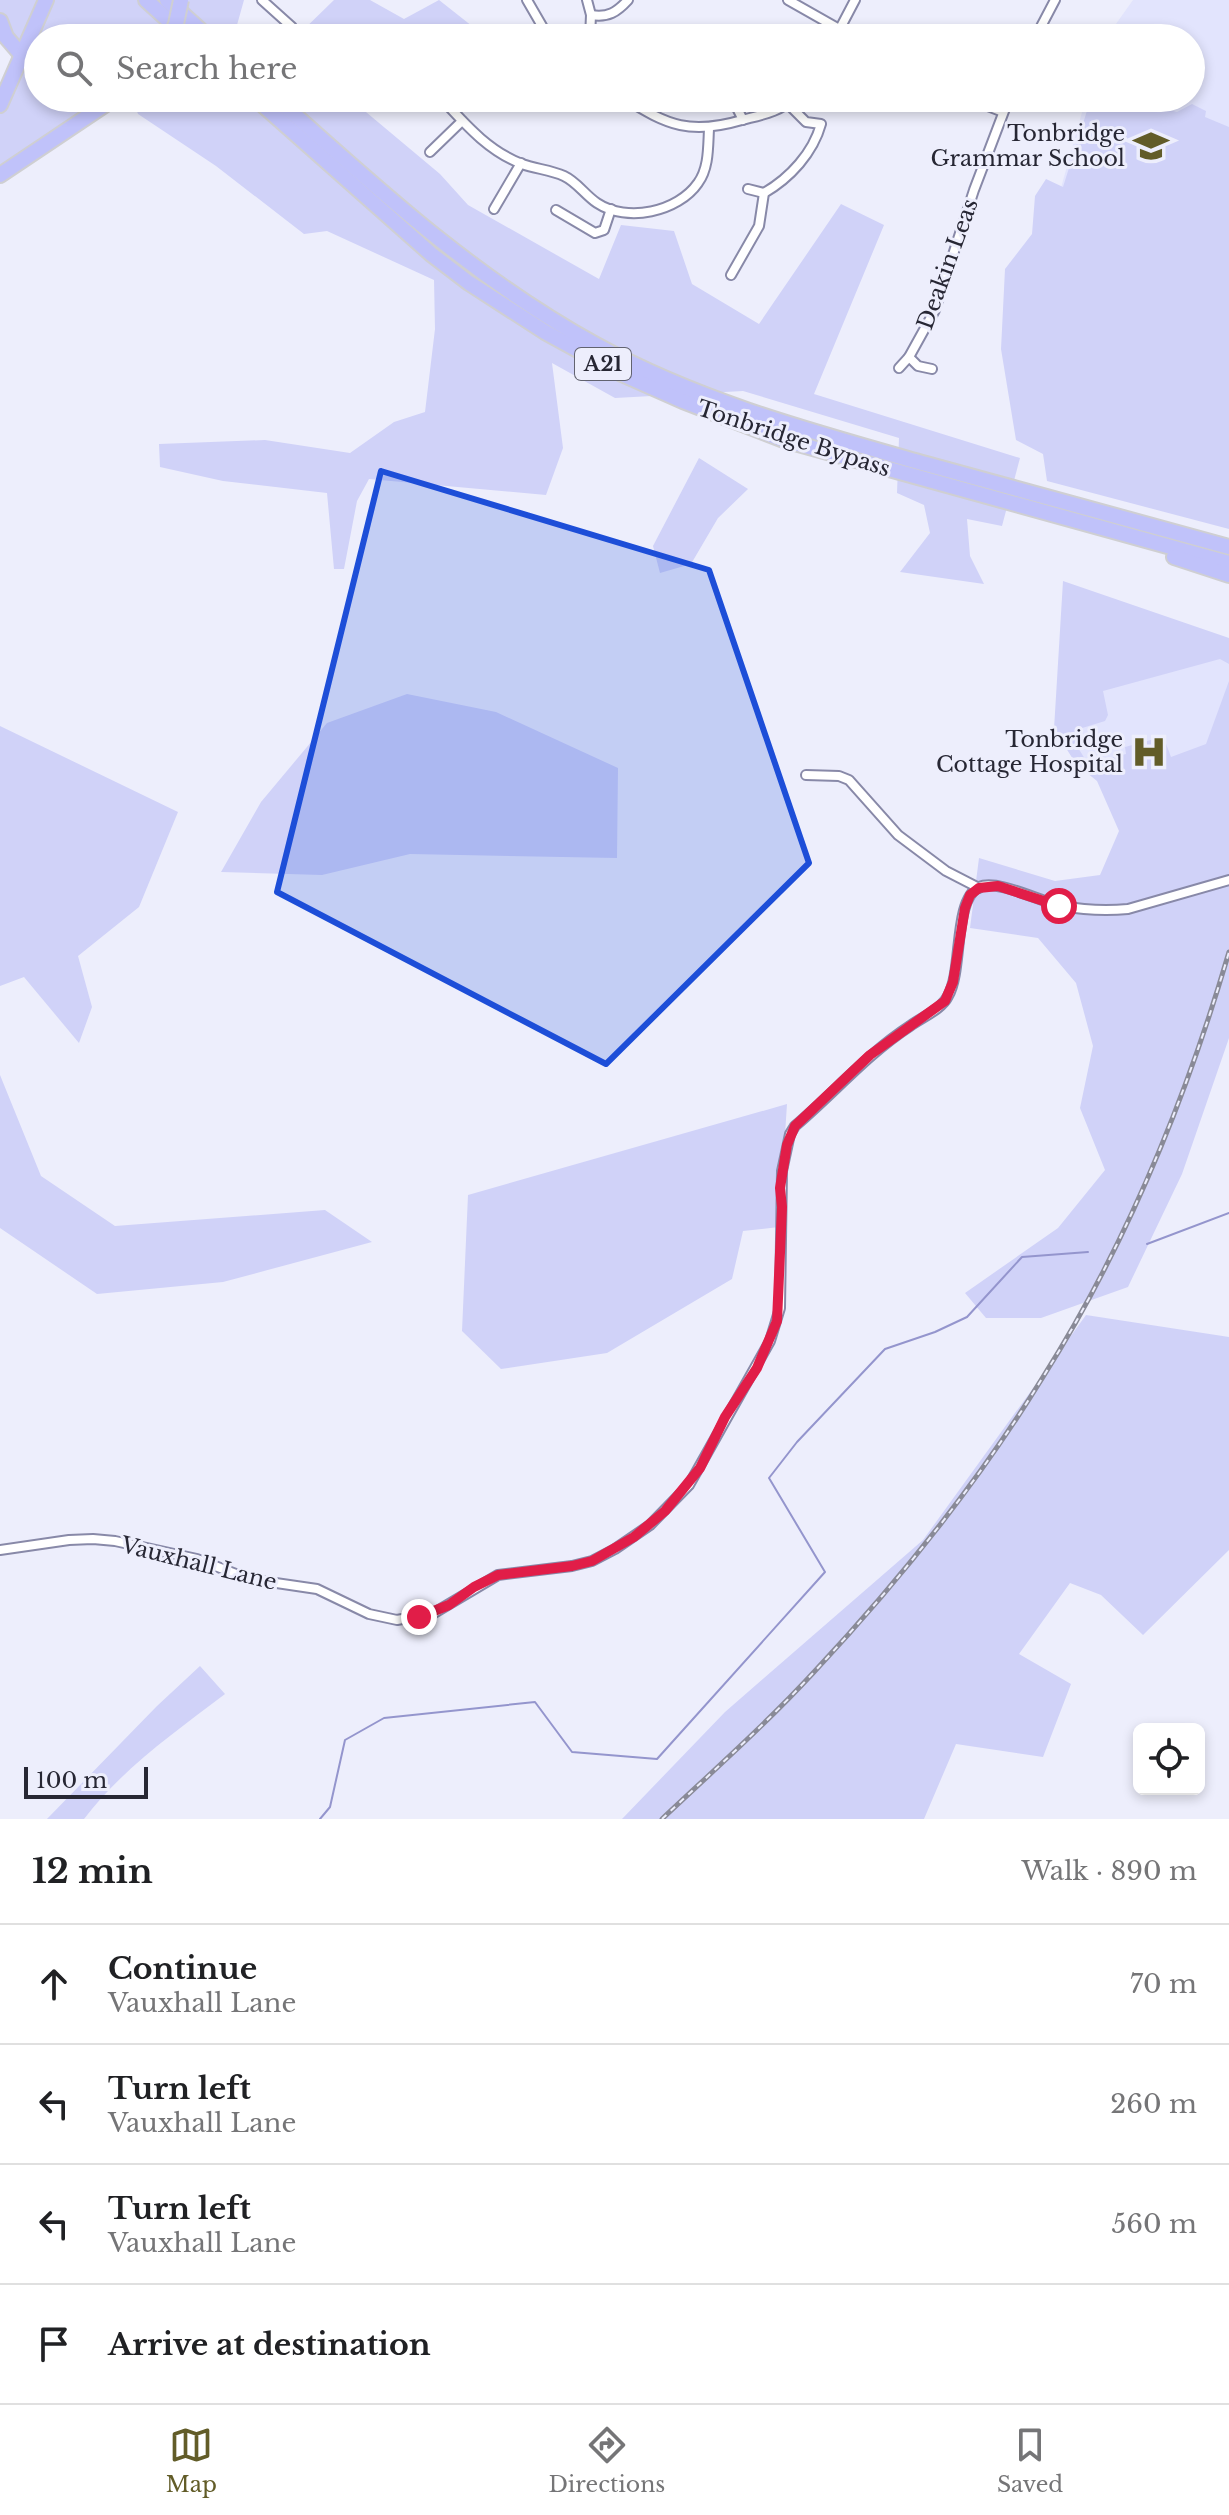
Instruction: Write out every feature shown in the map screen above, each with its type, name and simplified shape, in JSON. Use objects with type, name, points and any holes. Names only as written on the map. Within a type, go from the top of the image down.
[{"type":"highway","points":[[36,24],[46,0]]},
{"type":"highway","points":[[146,0],[173,24]]},
{"type":"highway","points":[[167,0],[194,24]]},
{"type":"highway","points":[[174,24],[181,0]]},
{"type":"highway","points":[[0,21],[6,37],[24,59]]},
{"type":"highway","points":[[0,105],[24,50]]},
{"type":"highway","points":[[0,175],[94,112]]},
{"type":"highway","name":"Tonbridge Bypass","points":[[271,112],[431,254],[502,305],[587,356],[674,398],[773,436],[1229,563]]},
{"type":"highway","name":"Tonbridge Bypass","points":[[292,112],[408,216],[466,262],[552,319],[629,362],[714,399],[791,426],[1229,547]]},
{"type":"highway","points":[[1037,510],[1229,575]]},
{"type":"street","points":[[262,0],[289,24]]},
{"type":"street","points":[[527,0],[541,24]]},
{"type":"street","points":[[587,0],[591,24]]},
{"type":"street","points":[[591,15],[602,17],[617,12],[628,0]]},
{"type":"street","points":[[788,0],[823,24]]},
{"type":"street","points":[[842,24],[855,0]]},
{"type":"street","points":[[1042,24],[1055,0]]},
{"type":"street","points":[[454,112],[493,149],[521,163],[566,176],[598,203],[611,209],[647,213],[672,205],[698,183],[707,162],[709,129]]},
{"type":"street","points":[[649,112],[664,120],[709,129],[769,112]]},
{"type":"street","points":[[737,112],[737,135]]},
{"type":"street","points":[[799,112],[806,122],[832,123]]},
{"type":"street","name":"Deakin Leas","points":[[932,369],[918,366],[909,357],[935,310],[1003,112]]},
{"type":"street","points":[[430,152],[462,121]]},
{"type":"street","points":[[748,189],[764,193],[784,182],[817,137],[821,124]]},
{"type":"street","points":[[494,209],[521,163]]},
{"type":"street","points":[[731,275],[759,226],[764,193]]},
{"type":"street","points":[[556,210],[595,233],[604,230],[611,209]]},
{"type":"street","points":[[899,368],[909,357]]},
{"type":"street","points":[[806,775],[839,776],[849,780],[907,842],[946,871],[979,888],[998,886],[1059,906],[1113,911],[1229,880]]},
{"type":"street","name":"Vauxhall Lane","points":[[0,1550],[69,1540],[115,1541],[197,1559],[249,1579],[317,1589],[369,1614],[397,1620],[434,1613],[498,1575],[592,1561],[634,1537],[665,1511],[700,1468],[725,1417],[757,1368],[770,1341],[780,1308],[780,1188],[790,1134],[870,1055],[945,1001],[953,982],[965,908],[970,895],[979,888]]},
{"type":"highlighted area","points":[[381,471],[709,570],[809,863],[606,1064],[277,892]]},
{"type":"shaded area","points":[[0,0],[244,0],[237,24],[24,24],[24,43],[9,27],[4,13],[0,14]]},
{"type":"shaded area","points":[[334,0],[370,0],[404,19],[439,0],[469,24],[309,24]]},
{"type":"shaded area","name":"Tonbridge Grammar School","points":[[1133,0],[1229,0],[1229,288],[1059,195],[1082,112],[1205,112],[1205,24],[1116,24]]},
{"type":"shaded area","points":[[23,63],[24,112],[83,112],[0,165],[0,113]]},
{"type":"shaded area","points":[[1205,110],[1206,111],[1205,117],[1229,127],[1229,529],[1047,481],[1043,454],[1016,440],[1001,349],[1005,269],[1032,234],[1035,196],[1046,179],[1063,187],[1087,112]]},
{"type":"shaded area","points":[[366,112],[440,174],[468,205],[599,279],[621,225],[674,231],[692,284],[759,324],[841,204],[884,225],[814,394],[1020,458],[1002,526],[967,519],[970,556],[984,584],[900,572],[930,533],[924,505],[897,493],[899,438],[743,391],[615,398],[552,363],[563,448],[546,495],[369,479],[357,501],[344,569],[334,569],[327,493],[223,481],[160,467],[159,444],[265,440],[350,453],[394,422],[425,412],[435,329],[434,280],[327,231],[304,234],[216,166],[138,114]]},
{"type":"shaded area","points":[[699,458],[748,489],[718,518],[691,564],[660,573],[653,546]]},
{"type":"shaded area","points":[[1063,581],[1229,638],[1229,664],[1220,659],[1103,691],[1108,715],[1105,721],[1079,729],[1075,743],[1090,767],[1101,764],[1101,760],[1126,754],[1125,747],[1158,738],[1165,741],[1171,757],[1206,744],[1229,681],[1229,1038],[1182,1174],[1128,1287],[1041,1318],[986,1318],[965,1293],[1058,1228],[1105,1170],[1080,1108],[1093,1046],[1076,983],[1038,938],[970,928],[979,858],[1055,881],[1100,875],[1119,831],[1097,781],[1076,764],[1054,729]]},
{"type":"shaded area","name":"Tonbridge Cottage Hospital","points":[[1083,607],[1229,649],[1229,730],[1213,782],[1105,789],[1065,736]]},
{"type":"shaded area","points":[[407,694],[496,712],[618,768],[617,858],[410,854],[322,875],[221,872],[261,802],[327,723]]},
{"type":"shaded area","points":[[0,726],[178,812],[139,907],[78,956],[92,1007],[79,1043],[24,977],[0,986]]},
{"type":"shaded area","points":[[0,1075],[41,1176],[115,1226],[325,1210],[372,1242],[223,1282],[97,1294],[0,1228]]},
{"type":"shaded area","points":[[787,1104],[779,1227],[743,1231],[732,1279],[607,1353],[501,1369],[462,1331],[468,1195]]},
{"type":"shaded area","points":[[1086,1315],[1229,1337],[1229,1550],[1143,1635],[1101,1595],[1070,1583],[1019,1654],[1071,1684],[1043,1757],[956,1744],[924,1819],[622,1819],[725,1712],[923,1540]]},
{"type":"shaded area","points":[[200,1666],[225,1694],[132,1767],[84,1819],[47,1819],[157,1706]]},
{"type":"waterway","points":[[1147,1244],[1229,1213]]},
{"type":"waterway","points":[[320,1819],[330,1807],[345,1740],[384,1718],[535,1702],[572,1752],[657,1759],[825,1572],[769,1478],[797,1442],[885,1349],[967,1317],[1022,1257],[1088,1252]]},
{"type":"railway","points":[[662,1819],[777,1710],[846,1638],[936,1530],[1018,1416],[1073,1327],[1127,1224],[1173,1117],[1229,952]]},
{"type":"place","name":"Tonbridge Grammar School","points":[[1151,146]]},
{"type":"place","name":"Tonbridge Cottage Hospital","points":[[1149,752]]},
{"type":"route","points":[[419,1617],[434,1613],[498,1575],[592,1561],[650,1525],[689,1485],[725,1417],[757,1368],[777,1321],[780,1308],[780,1188],[787,1145],[795,1126],[870,1055],[945,1001],[952,989],[962,919],[970,895],[990,885],[1059,906]]}]
